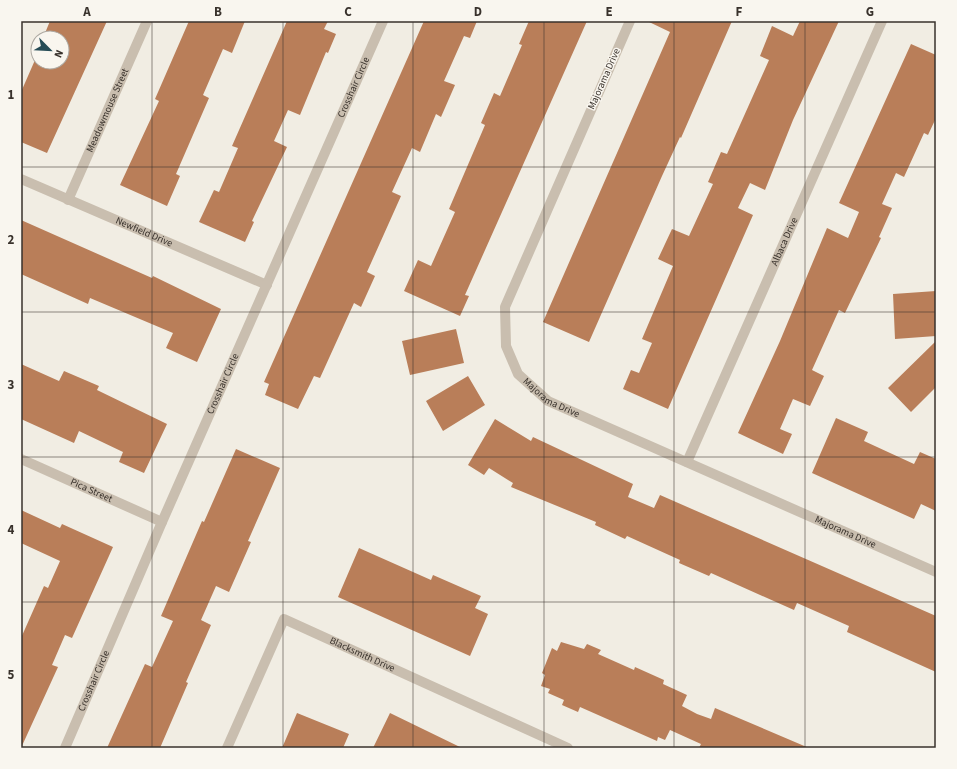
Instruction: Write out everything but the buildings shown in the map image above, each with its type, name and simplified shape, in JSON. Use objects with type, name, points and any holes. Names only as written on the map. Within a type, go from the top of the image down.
[{"type":"street","name":"Meadowmouse Street","points":[[68,200],[147,21]]},
{"type":"street","name":"Crosshair Circle","points":[[66,748],[162,522],[383,21]]},
{"type":"street","name":"Majorama Drive","points":[[630,21],[505,307],[506,346],[518,374],[548,401],[936,572]]},
{"type":"street","name":"Albaca Drive","points":[[687,462],[882,21]]},
{"type":"street","name":"Newfield Drive","points":[[21,179],[267,285]]},
{"type":"street","name":"Pica Street","points":[[21,459],[162,522]]},
{"type":"street","name":"Blacksmith Drive","points":[[227,748],[284,619],[568,748]]}]
